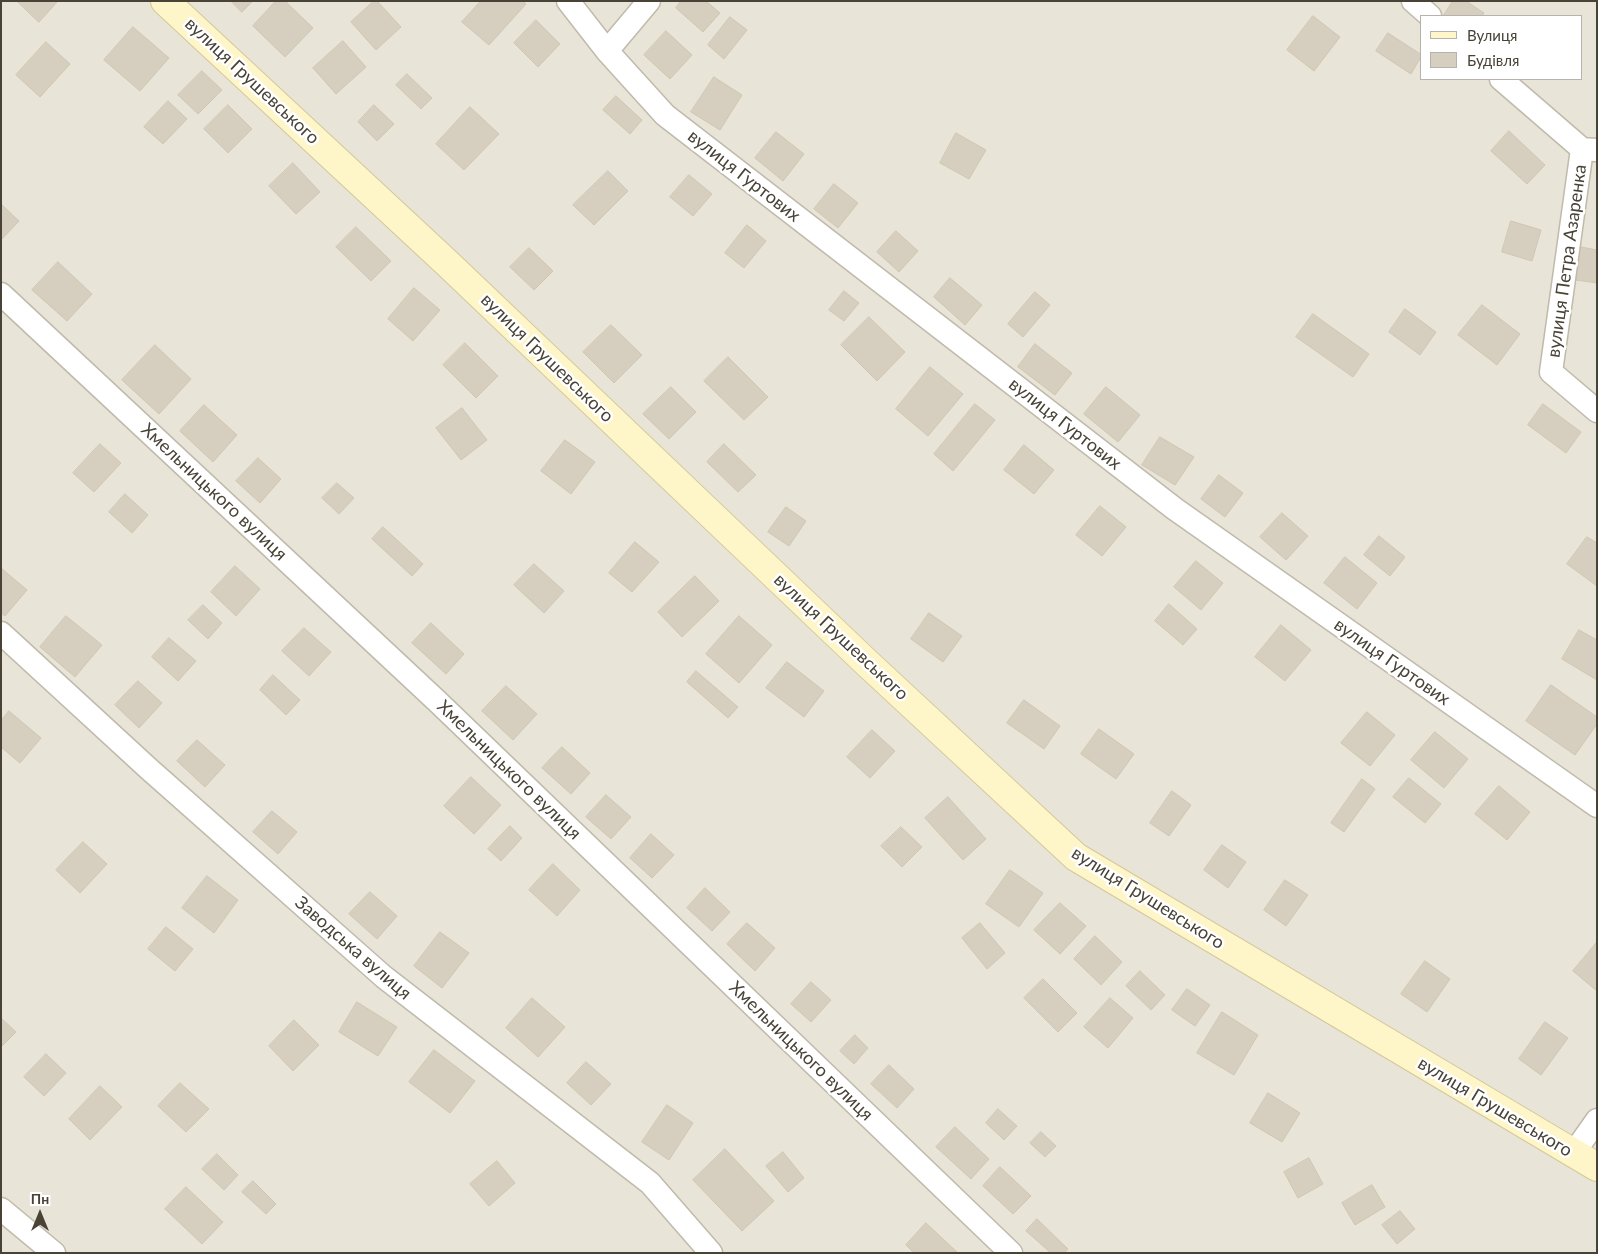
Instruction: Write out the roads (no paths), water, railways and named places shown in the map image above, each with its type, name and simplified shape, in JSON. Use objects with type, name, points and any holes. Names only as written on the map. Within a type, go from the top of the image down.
[{"type":"street","name":"вулиця Грушевського","points":[[165,1],[447,263],[1076,857],[1597,1167]]},
{"type":"street","name":"вулиця Гуртових","points":[[568,1],[607,51],[665,115],[1167,503],[1597,806]]},
{"type":"street","points":[[607,51],[649,1]]},
{"type":"street","points":[[1413,1],[1429,15]]},
{"type":"street","name":"вулиця Петра Азаренка","points":[[1502,80],[1589,150],[1551,372],[1597,411]]},
{"type":"street","name":"Хмельницького вулиця","points":[[1,294],[438,702],[1011,1253]]},
{"type":"street","name":"Заводська вулиця","points":[[1,633],[149,769],[384,977],[650,1183],[711,1253]]},
{"type":"street","points":[[1573,1154],[1597,1120]]},
{"type":"street","points":[[1,1209],[54,1253]]}]
